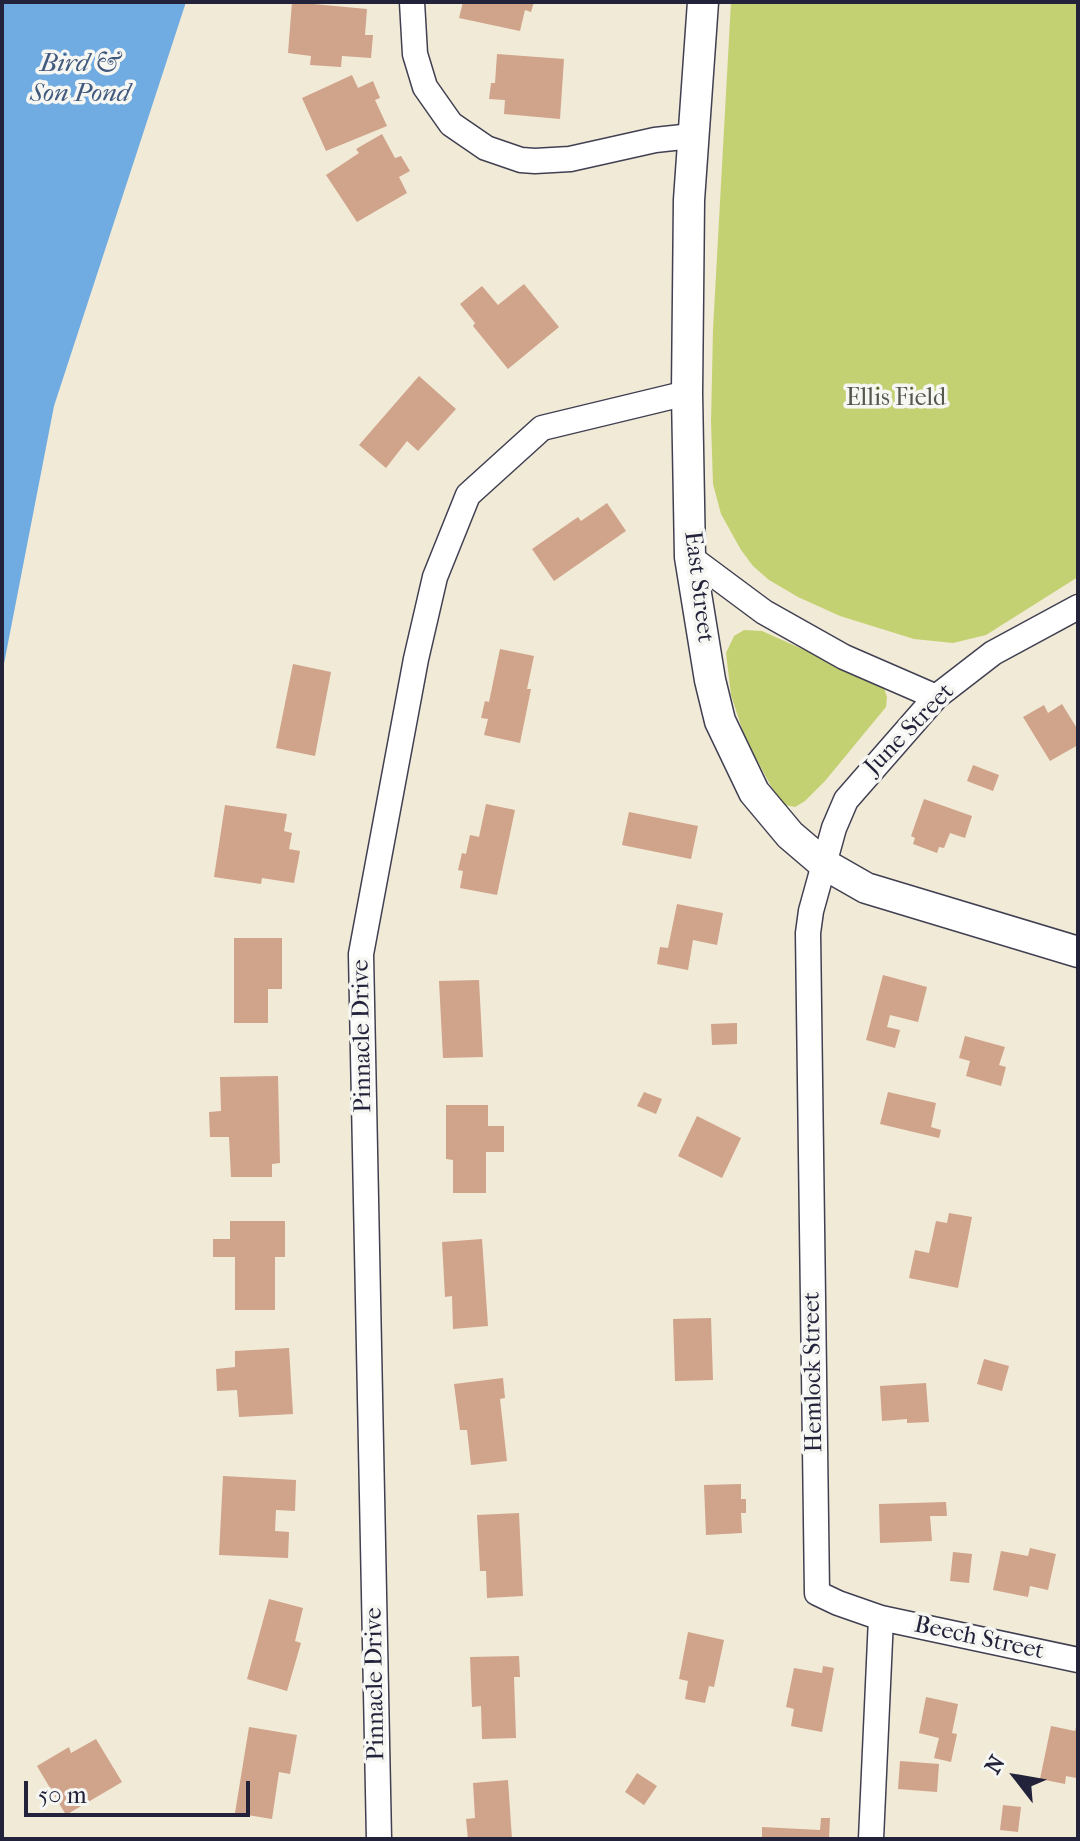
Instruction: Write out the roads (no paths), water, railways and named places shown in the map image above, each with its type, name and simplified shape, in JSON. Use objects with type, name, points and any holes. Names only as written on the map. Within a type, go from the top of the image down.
[{"type":"street","points":[[412,2],[415,54],[425,87],[451,124],[486,148],[521,160],[570,159],[655,140],[692,136]]},
{"type":"street","name":"East Street","points":[[703,2],[692,136],[687,393],[690,557],[710,680],[720,721],[754,792],[790,835],[824,864],[866,888],[1078,952]]},
{"type":"street","name":"Pinnacle Drive","points":[[379,1839],[361,954],[416,659],[435,577],[468,495],[542,428],[687,393]]},
{"type":"street","points":[[690,557],[764,612],[830,650],[936,697]]},
{"type":"street","name":"June Street","points":[[824,864],[846,800],[936,697],[993,653],[1078,607]]},
{"type":"street","name":"Hemlock Street","points":[[824,864],[808,933],[817,1593],[881,1618]]},
{"type":"street","points":[[871,1839],[881,1618]]},
{"type":"street","name":"Beech Street","points":[[881,1618],[1078,1660]]},
{"type":"water","name":"Bird & Son Pond","points":[[2,2],[186,2],[54,406],[2,674]]},
{"type":"park label","name":"Ellis Field","points":[[896,399]]}]
